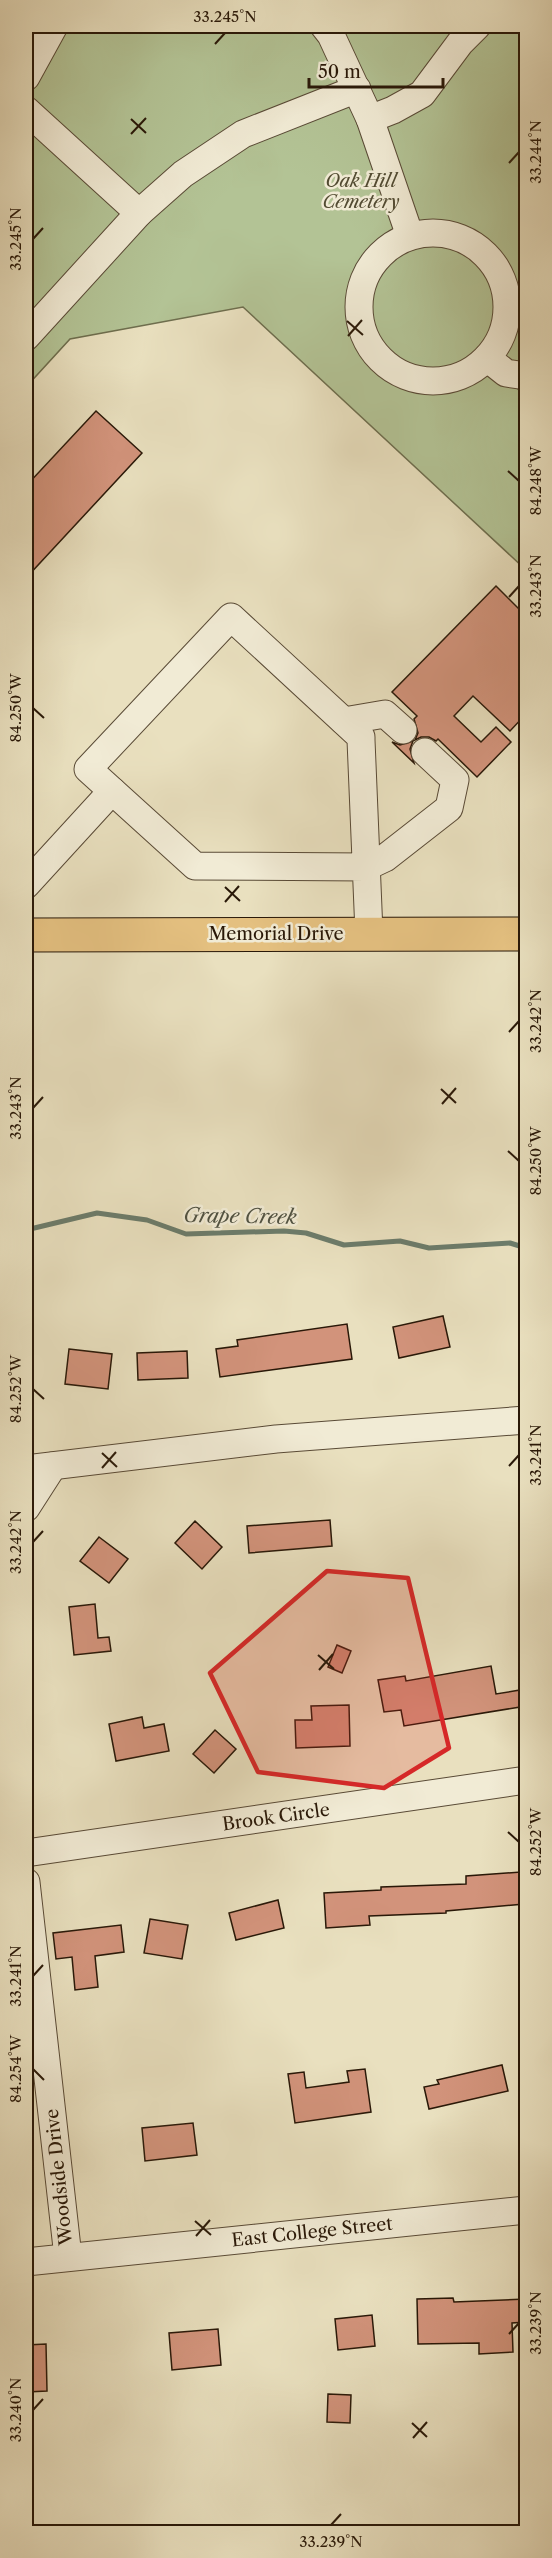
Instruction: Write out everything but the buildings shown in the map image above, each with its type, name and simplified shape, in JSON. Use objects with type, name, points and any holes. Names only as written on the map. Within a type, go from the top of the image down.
[{"type":"main road","name":"Memorial Drive","points":[[26,935],[526,934]]},
{"type":"street","points":[[26,77],[54,26]]},
{"type":"street","points":[[324,26],[331,35],[370,119],[410,237]]},
{"type":"street","points":[[370,119],[393,110],[422,94],[460,43],[477,26]]},
{"type":"street","points":[[26,338],[139,213],[183,174],[243,134],[357,89]]},
{"type":"street","points":[[26,110],[139,213]]},
{"type":"street","points":[[437,232],[464,239],[487,256],[502,279],[507,307],[502,334],[487,358],[463,375],[434,381],[404,376],[379,359],[363,334],[358,304],[366,275],[384,251],[410,237],[437,232]]},
{"type":"street","points":[[487,358],[506,373],[526,378]]},
{"type":"street","points":[[369,933],[366,867],[361,737],[231,617],[88,769],[195,866],[366,867],[385,858],[448,808],[455,780],[425,752]]},
{"type":"street","points":[[344,721],[385,714],[403,730]]},
{"type":"street","points":[[26,885],[112,791]]},
{"type":"street","points":[[26,1469],[276,1439],[526,1420]]},
{"type":"street","points":[[26,1508],[53,1466]]},
{"type":"street","name":"Brook Circle","points":[[26,1853],[526,1780]]},
{"type":"street","name":"Woodside Drive","points":[[26,1882],[68,2257]]},
{"type":"street","name":"East College Street","points":[[26,2262],[526,2210]]},
{"type":"highlighted area","points":[[327,1571],[408,1578],[449,1748],[384,1788],[258,1772],[210,1673]]},
{"type":"green space","name":"Oak Hill Cemetery","points":[[26,26],[526,26],[526,362],[510,380],[526,398],[526,570],[243,307],[70,339],[26,387]]},
{"type":"waterway","name":"Grape Creek","points":[[26,1230],[97,1213],[147,1220],[186,1234],[284,1231],[306,1233],[344,1245],[400,1241],[429,1248],[510,1243],[526,1248]]}]
